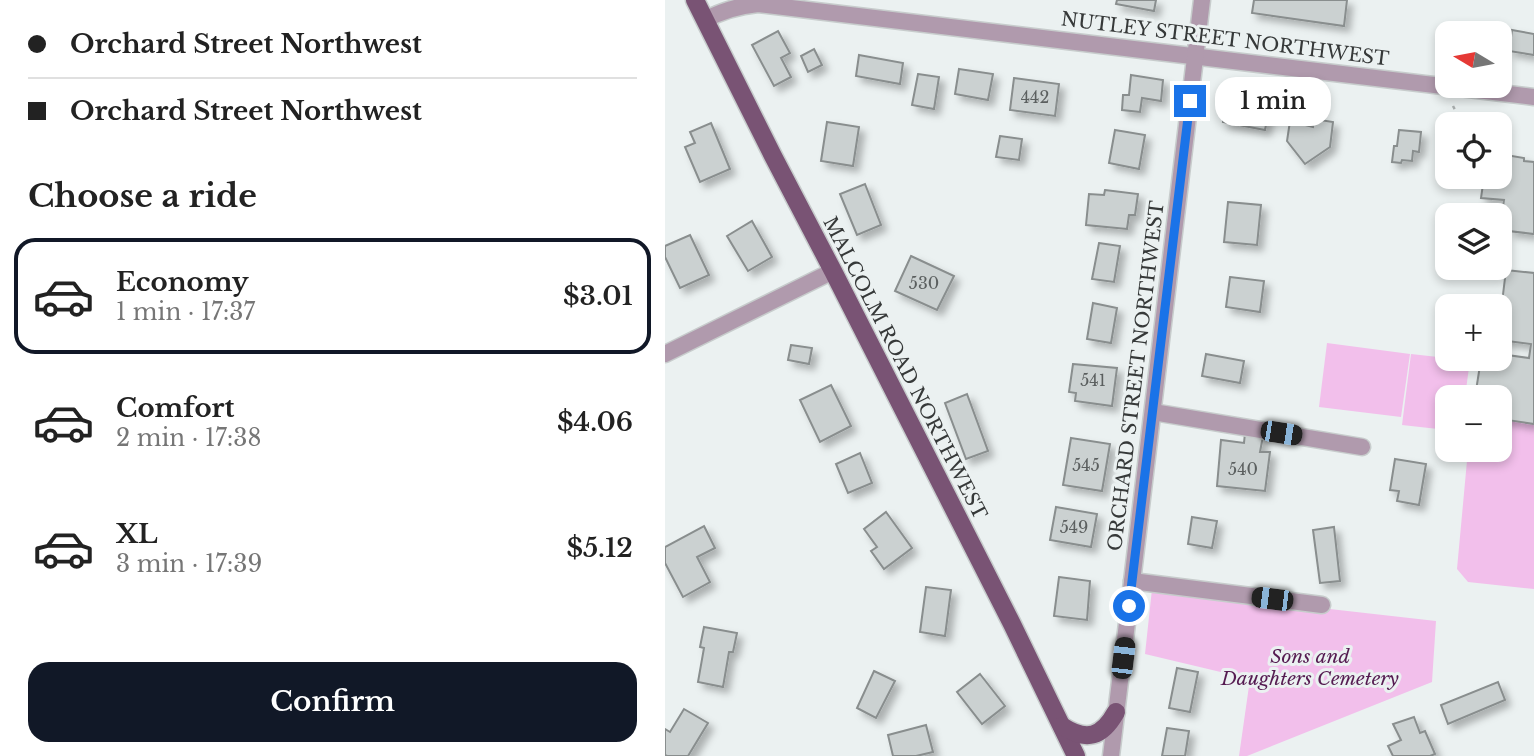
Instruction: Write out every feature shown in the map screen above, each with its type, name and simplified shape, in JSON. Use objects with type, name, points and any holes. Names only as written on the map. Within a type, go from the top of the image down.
[{"type":"main road","name":"MALCOLM ROAD NORTHWEST","points":[[695,0],[1012,624],[1076,756]]},
{"type":"main road","points":[[1062,726],[1071,732],[1090,736],[1105,728],[1116,712]]},
{"type":"street","points":[[705,20],[707,0]]},
{"type":"street","name":"ORCHARD STREET NORTHWEST","points":[[1111,756],[1202,0]]},
{"type":"street","name":"NUTLEY STREET NORTHWEST","points":[[705,20],[721,11],[758,4],[1534,97]]},
{"type":"street","points":[[665,354],[833,271]]},
{"type":"street","points":[[1153,412],[1362,447]]},
{"type":"street","points":[[1132,581],[1322,605]]},
{"type":"path","points":[[1453,106],[1456,112]]},
{"type":"green space","points":[[1327,343],[1410,354],[1401,417],[1319,407]]},
{"type":"green space","points":[[1411,354],[1435,357],[1435,371],[1469,371],[1467,385],[1435,385],[1435,429],[1402,425]]},
{"type":"green space","points":[[1534,406],[1534,589],[1468,582],[1457,569],[1467,462],[1512,462],[1512,420],[1528,414]]},
{"type":"green space","name":"Sons and Daughters Cemetery","points":[[1152,589],[1436,621],[1432,682],[1247,756],[1239,756],[1250,679],[1145,654]]},
{"type":"building","points":[[1117,0],[1156,0],[1154,11],[1116,4]]},
{"type":"building","points":[[1254,0],[1347,0],[1344,26],[1252,13]]},
{"type":"building","points":[[1512,30],[1534,34],[1534,55],[1512,51]]},
{"type":"building","points":[[778,31],[790,53],[781,58],[791,77],[774,86],[752,45]]},
{"type":"building","points":[[814,49],[822,65],[808,72],[801,56]]},
{"type":"building","points":[[859,55],[903,63],[900,84],[856,76]]},
{"type":"building","points":[[959,69],[993,74],[988,100],[955,94]]},
{"type":"building","points":[[918,74],[939,77],[934,109],[912,105]]},
{"type":"building","points":[[1131,75],[1163,80],[1161,101],[1142,98],[1140,112],[1122,110],[1123,95],[1129,95]]},
{"type":"building","points":[[1014,78],[1059,84],[1055,116],[1010,110]]},
{"type":"building","points":[[1227,98],[1270,105],[1265,130],[1223,122]]},
{"type":"building","points":[[1314,119],[1333,122],[1330,147],[1305,164],[1287,141],[1290,121],[1313,127]]},
{"type":"building","points":[[827,122],[859,127],[853,166],[821,161]]},
{"type":"building","points":[[711,123],[730,169],[700,182],[685,147],[695,143],[690,132]]},
{"type":"building","points":[[1115,130],[1145,135],[1139,169],[1109,163]]},
{"type":"building","points":[[1399,130],[1421,132],[1419,152],[1413,151],[1412,161],[1392,162]]},
{"type":"building","points":[[1000,136],[1022,139],[1019,160],[996,157]]},
{"type":"building","points":[[1512,156],[1534,162],[1534,234],[1512,231],[1512,203],[1481,198],[1482,189],[1512,189]]},
{"type":"building","points":[[865,184],[881,225],[857,235],[840,194]]},
{"type":"building","points":[[1105,190],[1138,194],[1135,215],[1129,215],[1127,229],[1086,225],[1089,194],[1104,195]]},
{"type":"building","points":[[1228,202],[1261,205],[1257,245],[1224,242]]},
{"type":"building","points":[[752,221],[772,257],[748,271],[727,236]]},
{"type":"building","points":[[690,235],[709,275],[680,288],[665,257],[665,246]]},
{"type":"building","points":[[1099,243],[1120,246],[1114,282],[1092,279]]},
{"type":"building","points":[[911,256],[954,276],[937,310],[895,291]]},
{"type":"building","points":[[1512,271],[1534,273],[1534,424],[1512,421],[1512,385],[1477,385],[1479,371],[1512,371],[1512,356],[1529,358],[1531,344],[1512,342],[1512,294],[1503,294],[1505,280],[1512,280]]},
{"type":"building","points":[[1230,277],[1264,281],[1260,312],[1226,307]]},
{"type":"building","points":[[1093,303],[1117,308],[1111,343],[1087,339]]},
{"type":"building","points":[[791,345],[812,348],[809,364],[788,360]]},
{"type":"building","points":[[1206,354],[1244,361],[1240,383],[1202,376]]},
{"type":"building","points":[[1073,364],[1117,368],[1112,406],[1075,401],[1076,393],[1069,392]]},
{"type":"building","points":[[831,385],[851,426],[820,442],[800,400]]},
{"type":"building","points":[[967,394],[988,451],[966,459],[945,403]]},
{"type":"building","points":[[1245,433],[1263,436],[1260,452],[1270,452],[1265,491],[1217,486],[1221,440],[1244,443]]},
{"type":"building","points":[[1071,438],[1110,444],[1102,491],[1063,485]]},
{"type":"building","points":[[860,453],[872,483],[848,493],[836,464]]},
{"type":"building","points":[[1395,459],[1426,464],[1419,505],[1397,501],[1399,491],[1390,490]]},
{"type":"building","points":[[1056,507],[1097,514],[1091,547],[1050,540]]},
{"type":"building","points":[[886,512],[912,548],[884,569],[871,551],[877,547],[864,529]]},
{"type":"building","points":[[1192,517],[1217,521],[1212,548],[1188,544]]},
{"type":"building","points":[[704,526],[715,548],[697,557],[710,582],[683,597],[665,563],[665,547]]},
{"type":"building","points":[[1334,527],[1340,581],[1320,583],[1313,530]]},
{"type":"building","points":[[1059,577],[1090,581],[1087,620],[1054,616]]},
{"type":"building","points":[[926,587],[951,590],[945,636],[920,632]]},
{"type":"building","points":[[704,627],[737,633],[733,652],[729,652],[723,687],[698,682],[704,648],[700,647]]},
{"type":"building","points":[[1177,668],[1198,672],[1190,712],[1169,708]]},
{"type":"building","points":[[874,671],[895,681],[876,718],[857,708]]},
{"type":"building","points":[[980,674],[1005,706],[982,724],[957,692]]},
{"type":"building","points":[[1498,682],[1505,700],[1448,724],[1441,705]]},
{"type":"building","points":[[684,709],[708,723],[688,756],[667,756],[665,729],[670,732]]},
{"type":"building","points":[[1414,717],[1420,733],[1425,731],[1435,754],[1393,756],[1388,746],[1401,740],[1393,724]]},
{"type":"building","points":[[926,725],[933,752],[916,756],[893,756],[888,735]]},
{"type":"building","points":[[1167,728],[1189,731],[1185,756],[1162,756]]},
{"type":"route","points":[[1129,606],[1190,101]]}]
